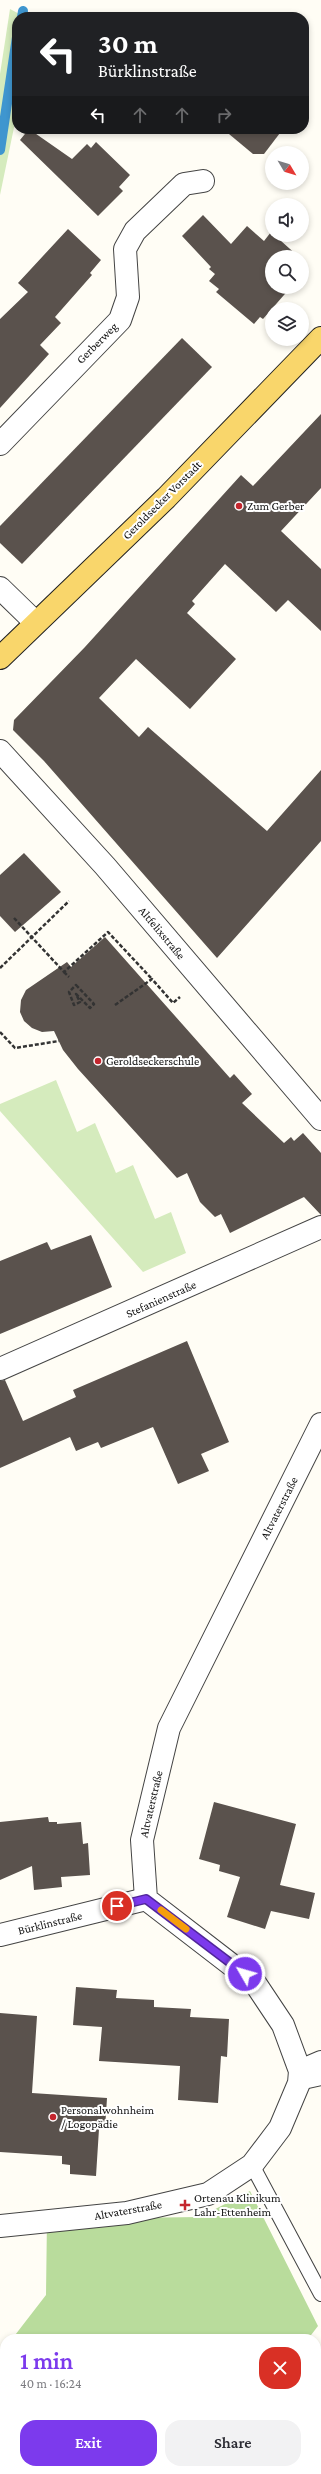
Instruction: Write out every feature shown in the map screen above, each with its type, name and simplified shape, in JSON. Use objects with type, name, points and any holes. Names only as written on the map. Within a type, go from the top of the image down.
[{"type":"main road","name":"Geroldsecker Vorstadt","points":[[0,658],[35,622],[166,498],[321,338]]},
{"type":"street","name":"Gerberweg","points":[[0,444],[120,320],[128,297],[125,249],[134,231],[184,184],[203,181]]},
{"type":"street","points":[[0,588],[35,622]]},
{"type":"street","name":"Altfelixstraße","points":[[0,751],[105,866],[321,1119]]},
{"type":"street","name":"Stefanienstraße","points":[[0,1369],[321,1227]]},
{"type":"street","name":"Altvaterstraße","points":[[146,1899],[142,1840],[169,1728],[321,1424]]},
{"type":"street","points":[[146,1899],[255,1983],[283,2026],[300,2077],[321,2062]]},
{"type":"street","name":"Bürklinstraße","points":[[0,1935],[146,1899]]},
{"type":"street","name":"Altvaterstraße","points":[[0,2226],[127,2213],[208,2194],[252,2165],[280,2128],[300,2077]]},
{"type":"lane","points":[[300,2077],[321,2078]]},
{"type":"lane","points":[[252,2165],[321,2294]]},
{"type":"path","points":[[0,968],[69,901]]},
{"type":"path","points":[[14,918],[69,977]]},
{"type":"path","points":[[64,972],[108,932],[173,1003],[178,998]]},
{"type":"path","points":[[115,1005],[152,979]]},
{"type":"path","points":[[76,985],[94,1004],[90,1008],[76,994],[80,1002],[74,1005],[69,992],[76,985]]},
{"type":"path","points":[[0,1032],[15,1048],[59,1041]]},
{"type":"green space","points":[[10,9],[16,12],[12,12],[13,134],[0,195],[0,74]]},
{"type":"green space","points":[[56,1080],[77,1132],[95,1123],[116,1173],[133,1165],[155,1219],[171,1212],[186,1253],[143,1272],[0,1111],[0,1104]]},
{"type":"green space","points":[[250,2191],[318,2326],[312,2334],[16,2334],[46,2295],[47,2219],[200,2217]]},
{"type":"building","points":[[25,134],[36,134],[72,159],[87,144],[91,148],[96,142],[130,175],[119,187],[123,191],[98,216],[20,140]]},
{"type":"building","points":[[229,134],[279,134],[270,146],[265,146],[264,154],[253,154]]},
{"type":"building","points":[[203,215],[231,244],[247,226],[264,241],[265,240],[265,242],[282,242],[291,250],[265,250],[265,294],[285,294],[278,302],[265,302],[265,317],[263,319],[260,317],[254,324],[216,292],[219,289],[209,281],[215,274],[209,269],[211,267],[182,236]]},
{"type":"building","points":[[68,229],[101,260],[90,273],[92,275],[55,317],[61,323],[40,345],[49,354],[0,408],[0,319],[28,292],[18,283]]},
{"type":"building","points":[[182,338],[212,367],[22,564],[0,543],[0,526]]},
{"type":"building","points":[[321,414],[321,488],[281,531],[321,569],[321,631],[288,600],[276,612],[225,564],[192,601],[195,604],[187,613],[236,659],[190,709],[136,659],[99,698],[139,737],[148,727],[267,831],[321,770],[321,841],[217,958],[44,761],[13,730],[14,720],[85,647],[241,475],[253,486]]},
{"type":"building","points":[[24,853],[61,892],[15,932],[0,916],[0,875]]},
{"type":"building","points":[[105,937],[230,1078],[234,1074],[252,1094],[242,1103],[284,1143],[291,1137],[294,1141],[303,1133],[321,1153],[321,1215],[304,1197],[230,1233],[221,1214],[215,1217],[200,1202],[187,1173],[177,1178],[78,1069],[63,1050],[54,1031],[42,1032],[32,1028],[24,1021],[20,1012],[21,1000],[26,990],[67,962],[71,967]]},
{"type":"building","points":[[91,1235],[112,1287],[0,1334],[0,1261],[47,1242],[51,1250]]},
{"type":"building","points":[[187,1341],[229,1442],[201,1454],[209,1471],[178,1484],[153,1427],[101,1448],[98,1442],[76,1451],[70,1437],[0,1468],[0,1381],[5,1380],[23,1421],[76,1397],[73,1390]]},
{"type":"building","points":[[214,1802],[296,1824],[280,1885],[315,1893],[309,1919],[271,1911],[265,1929],[227,1917],[240,1877],[219,1871],[220,1865],[199,1859]]},
{"type":"building","points":[[48,1817],[49,1822],[57,1822],[57,1824],[81,1822],[83,1844],[88,1843],[90,1875],[61,1877],[62,1887],[34,1890],[32,1866],[0,1880],[0,1822]]},
{"type":"building","points":[[76,1987],[117,1990],[116,1998],[154,2000],[154,2007],[191,2009],[190,2017],[229,2019],[227,2057],[221,2056],[218,2103],[178,2100],[180,2066],[99,2061],[102,2027],[73,2025]]},
{"type":"building","name":"Personalwohnheim / Logopädie","points":[[0,2013],[37,2016],[32,2093],[107,2098],[105,2129],[99,2129],[96,2176],[70,2174],[70,2165],[62,2164],[62,2156],[0,2152]]},
{"type":"waterway","points":[[0,150],[12,70]]},
{"type":"slow traffic","points":[[161,1910],[186,1929]]},
{"type":"place","name":"Zum Gerber","points":[[239,506]]},
{"type":"place","name":"Geroldseckerschule","points":[[98,1061]]},
{"type":"place","name":"Personalwohnheim / Logopädie","points":[[53,2117]]},
{"type":"place","name":"Ortenau Klinikum Lahr-Ettenheim","points":[[185,2205]]},
{"type":"route","points":[[117,1906],[146,1899],[245,1974]]}]
